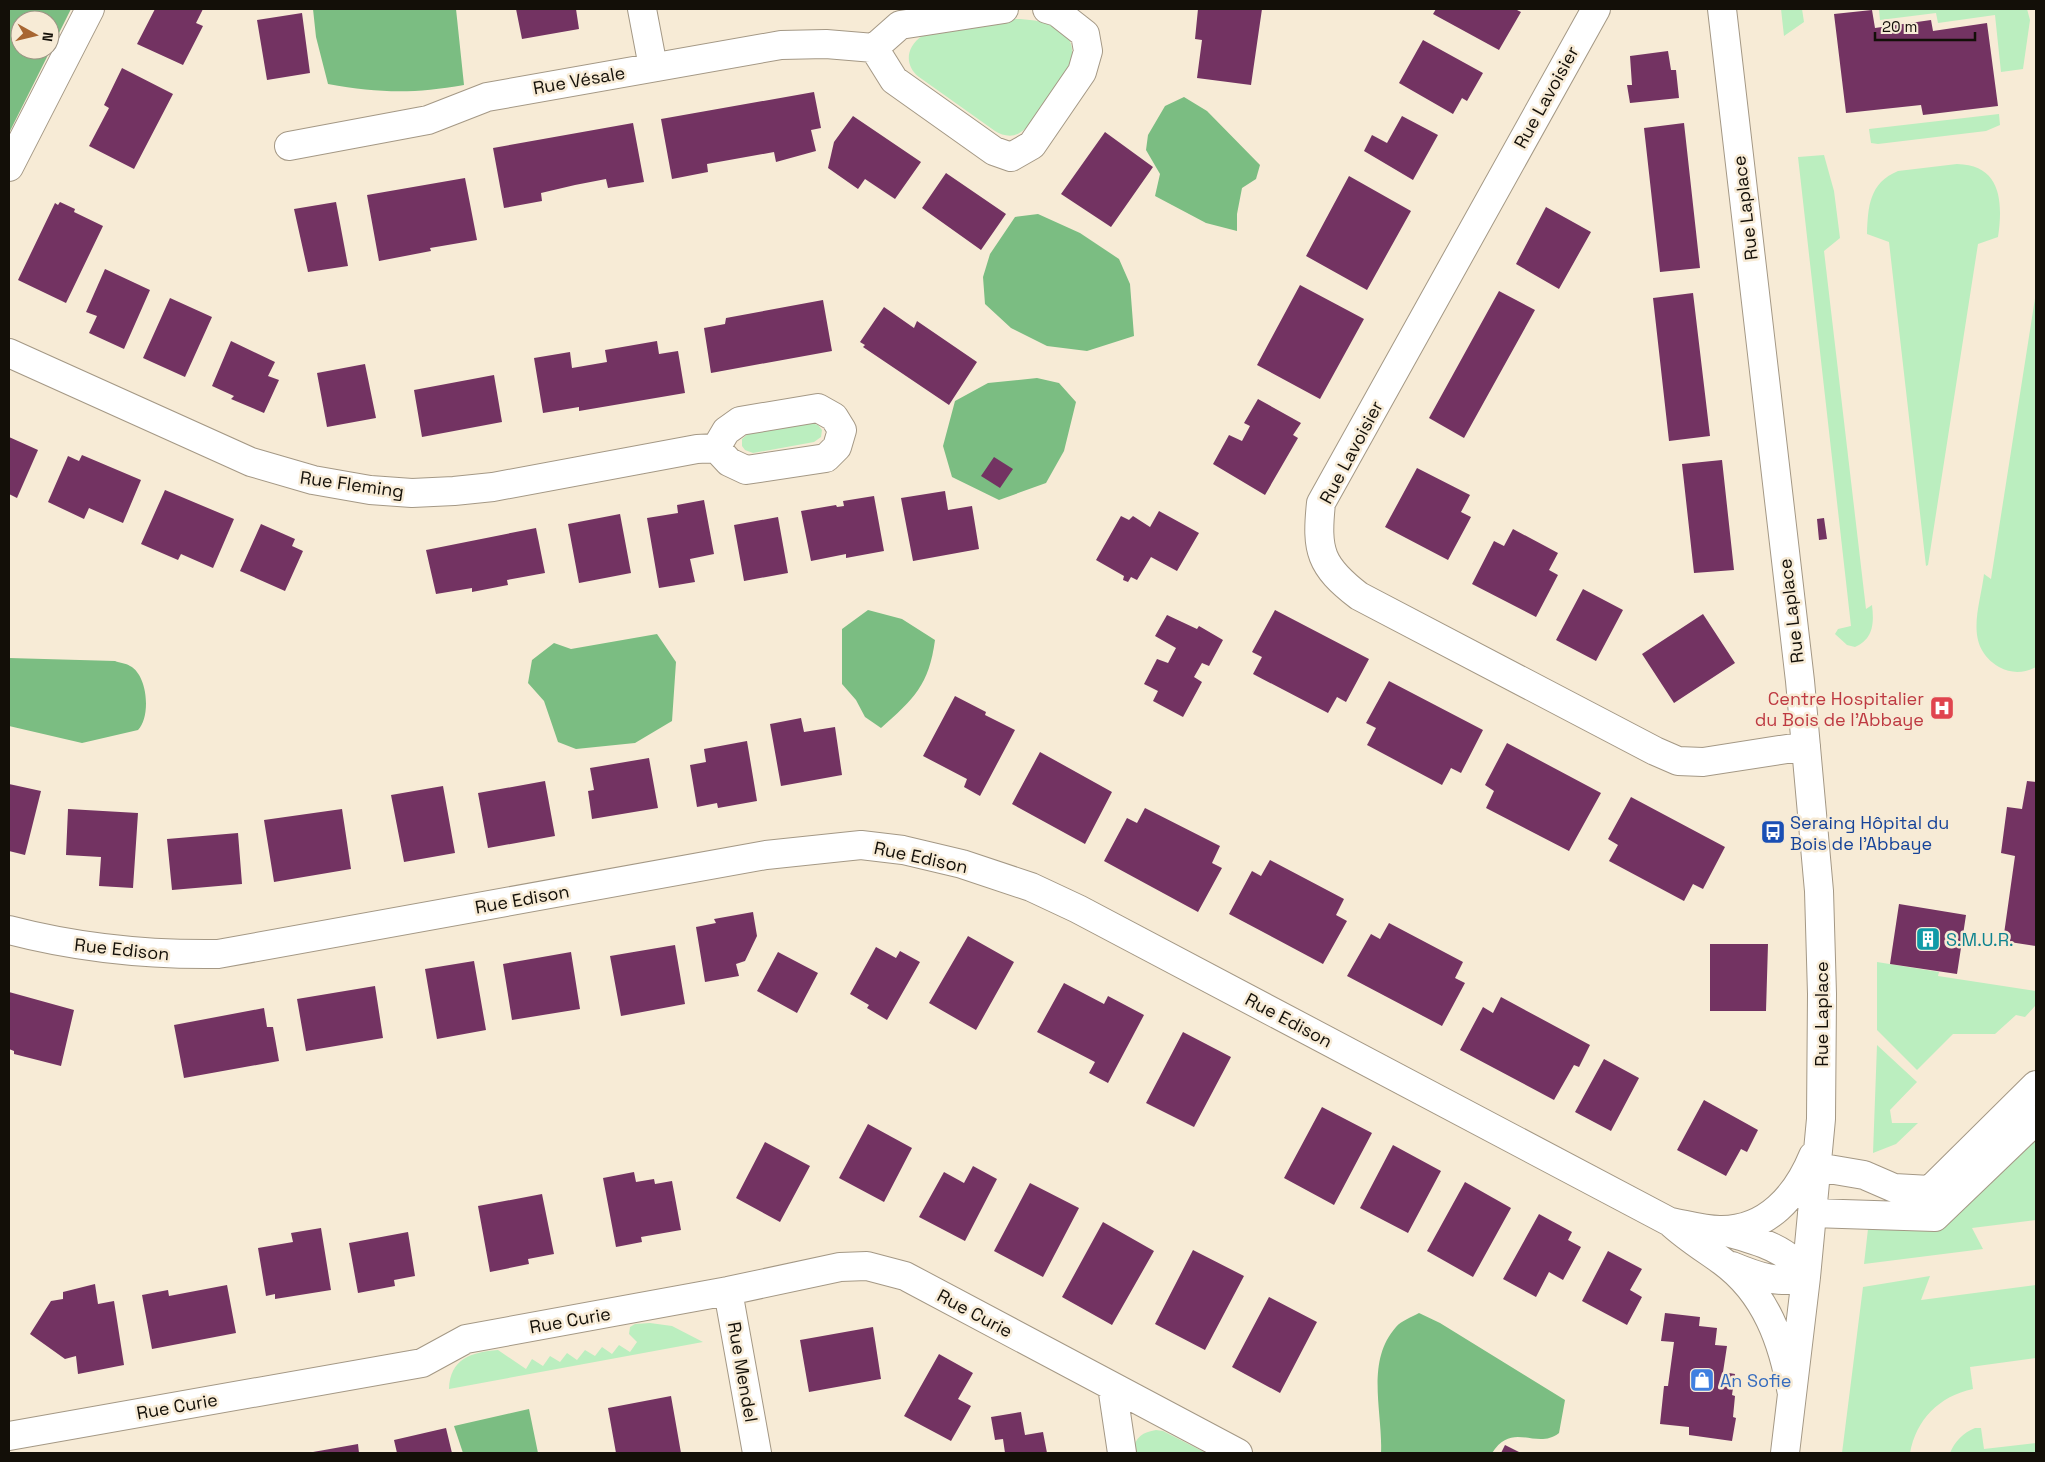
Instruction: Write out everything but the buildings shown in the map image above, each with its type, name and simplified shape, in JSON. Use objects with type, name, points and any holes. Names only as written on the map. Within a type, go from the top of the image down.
[{"type":"street","points":[[9,167],[90,9]]},
{"type":"street","points":[[642,9],[653,67]]},
{"type":"street","points":[[1004,9],[900,26],[874,48],[894,80],[994,151],[1011,157],[1032,145],[1082,72],[1088,51],[1085,34],[1057,12],[1048,9]]},
{"type":"street","name":"Rue Lavoisier","points":[[1596,9],[1321,503],[1318,534],[1322,557],[1337,579],[1359,596],[1655,752],[1678,761],[1703,762],[1806,746]]},
{"type":"street","name":"Rue Laplace","points":[[1722,9],[1806,746],[1819,891],[1822,994],[1818,1155],[1806,1277],[1785,1453]]},
{"type":"street","name":"Rue Vésale","points":[[289,146],[428,120],[487,97],[781,45],[826,44],[874,48]]},
{"type":"street","name":"Rue Fleming","points":[[9,353],[251,462],[313,480],[370,490],[454,491],[493,486],[697,449],[716,448]]},
{"type":"street","name":"Rue Edison","points":[[9,930],[75,945],[125,952],[170,955],[218,954],[766,855],[860,845],[903,850],[962,864],[1022,884],[1078,909],[1670,1222],[1702,1248],[1722,1261],[1758,1297],[1770,1316],[1787,1363],[1792,1394]]},
{"type":"street","points":[[1818,1155],[1894,1188],[1930,1190],[2036,1085]]},
{"type":"street","points":[[1812,1213],[1935,1217],[2036,1120]]},
{"type":"street","name":"Rue Edison","points":[[1670,1222],[1721,1230],[1759,1221],[1776,1212],[1789,1199],[1818,1155]]},
{"type":"street","points":[[1721,1230],[1769,1246],[1788,1256],[1801,1268],[1806,1277],[1784,1280],[1763,1278],[1722,1261]]},
{"type":"street","name":"Rue Curie","points":[[9,1436],[422,1363],[466,1339],[728,1291],[840,1267],[867,1266],[905,1276],[1238,1453]]},
{"type":"street","name":"Rue Mendel","points":[[728,1291],[757,1453]]},
{"type":"street","points":[[1112,1386],[1122,1453]]},
{"type":"green space","points":[[9,9],[71,9],[60,31],[60,10],[10,10],[10,60],[46,60],[9,133]]},
{"type":"green space","points":[[313,9],[456,9],[464,85],[428,90],[380,91],[328,84],[316,37]]},
{"type":"green space","points":[[1781,9],[1802,9],[1804,22],[1784,36]]},
{"type":"green space","points":[[1879,9],[2027,9],[2030,20],[2023,69],[2001,72],[1995,15],[1938,23],[1936,13],[1880,20]]},
{"type":"green space","points":[[1015,19],[1037,21],[1057,28],[1065,34],[1070,42],[1072,52],[1070,64],[1033,120],[1021,132],[1008,136],[995,131],[919,77],[911,67],[909,56],[913,45],[922,36]]},
{"type":"green space","points":[[1184,97],[1207,111],[1260,165],[1256,179],[1242,188],[1237,214],[1237,231],[1206,223],[1155,196],[1160,174],[1146,150],[1148,135],[1165,106]]},
{"type":"green space","points":[[1999,114],[2000,125],[1986,131],[1878,144],[1871,143],[1869,129]]},
{"type":"green space","points":[[1824,155],[1834,191],[1840,238],[1824,251],[1866,609],[1872,605],[1873,611],[1873,624],[1869,635],[1861,644],[1855,647],[1847,645],[1835,634],[1838,629],[1851,626],[1798,157]]},
{"type":"green space","points":[[1957,164],[1972,166],[1983,171],[1991,179],[1999,199],[2000,224],[1998,237],[1978,244],[1928,565],[1926,566],[1889,242],[1867,234],[1867,224],[1872,197],[1881,182],[1888,176],[1898,171]]},
{"type":"green space","points":[[1038,214],[1080,233],[1119,259],[1130,284],[1134,336],[1087,351],[1047,346],[1011,328],[985,304],[983,277],[990,254],[1015,217]]},
{"type":"green space","points":[[2036,292],[2036,667],[2027,671],[2013,672],[1999,667],[1988,658],[1981,648],[1977,637],[1977,613],[1984,574],[1991,579]]},
{"type":"green space","points":[[1037,378],[1059,383],[1076,402],[1064,451],[1046,483],[999,500],[952,477],[943,446],[955,401],[988,383]]},
{"type":"green space","points":[[811,423],[818,425],[822,430],[821,437],[814,442],[753,453],[745,450],[742,446],[742,439],[748,434]]},
{"type":"green space","points":[[868,610],[902,619],[935,640],[929,669],[918,690],[903,708],[881,728],[865,717],[856,700],[842,684],[842,629]]},
{"type":"green space","points":[[657,634],[676,662],[672,721],[635,743],[576,749],[558,742],[544,701],[528,683],[532,660],[554,643],[571,649]]},
{"type":"green space","points":[[9,658],[115,661],[128,665],[136,671],[144,687],[146,706],[142,724],[138,730],[82,743],[9,726]]},
{"type":"green space","points":[[1877,962],[1939,972],[1938,976],[2036,991],[2036,1005],[2025,1017],[2016,1015],[1995,1034],[1953,1034],[1917,1070],[1877,1030]]},
{"type":"green space","points":[[1877,1045],[1917,1082],[1890,1110],[1892,1123],[1918,1123],[1896,1144],[1873,1153]]},
{"type":"green space","points":[[2036,1134],[2036,1220],[1972,1228],[1983,1249],[1864,1264],[1868,1229],[1931,1225]]},
{"type":"green space","points":[[1930,1276],[1921,1300],[2036,1285],[2036,1358],[1970,1367],[1973,1389],[1950,1397],[1931,1411],[1918,1430],[1910,1453],[1842,1453],[1863,1287]]},
{"type":"green space","points":[[1419,1313],[1440,1323],[1565,1400],[1559,1433],[1550,1438],[1542,1439],[1508,1438],[1500,1443],[1492,1453],[1381,1453],[1378,1371],[1381,1356],[1387,1341],[1396,1327]]},
{"type":"green space","points":[[650,1323],[672,1326],[703,1342],[449,1389],[453,1371],[458,1364],[471,1355],[498,1350],[526,1369],[532,1359],[543,1366],[550,1356],[560,1362],[567,1353],[577,1360],[585,1350],[595,1356],[602,1347],[612,1354],[619,1345],[630,1352],[637,1342],[629,1334],[630,1327],[635,1324]]},
{"type":"green space","points":[[529,1409],[538,1453],[463,1453],[454,1426]]},
{"type":"green space","points":[[1975,1428],[1981,1428],[1984,1449],[2036,1443],[2036,1453],[1950,1453],[1960,1438]]},
{"type":"green space","points":[[1156,1430],[1163,1431],[1206,1453],[1136,1453],[1133,1451],[1140,1436]]},
{"type":"place","name":"Centre Hospitalier du Bois de l'Abbaye","points":[[1942,708]]},
{"type":"place","name":"Seraing Hôpital du Bois de l'Abbaye","points":[[1773,832]]},
{"type":"place","name":"S.M.U.R.","points":[[1928,939]]},
{"type":"place","name":"An Sofie","points":[[1702,1380]]}]
